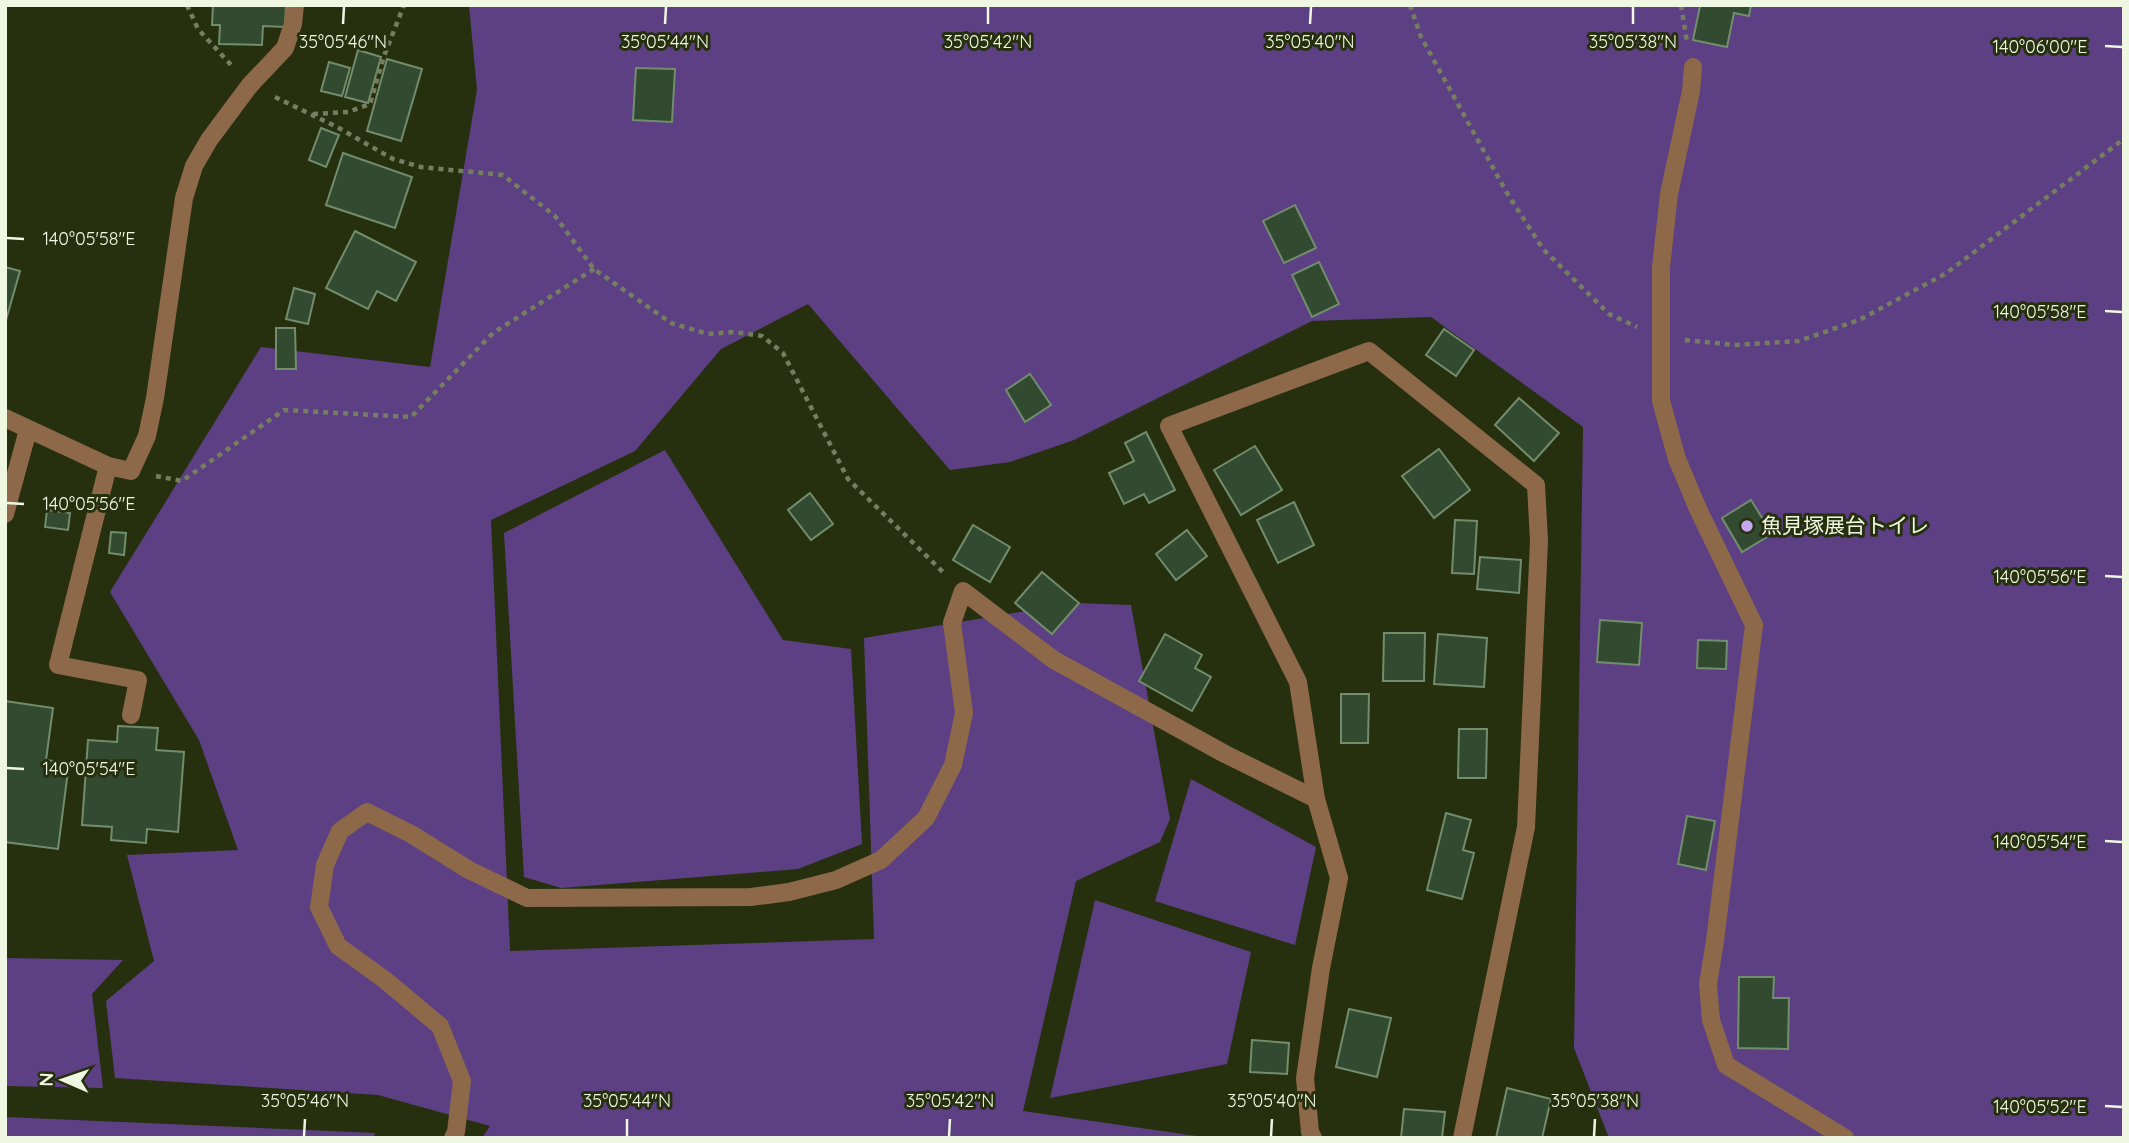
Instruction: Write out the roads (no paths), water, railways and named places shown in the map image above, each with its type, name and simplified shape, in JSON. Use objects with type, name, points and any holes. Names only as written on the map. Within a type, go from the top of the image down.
[{"type":"street","points":[[5,418],[108,466],[131,471],[147,436],[155,398],[184,198],[194,166],[209,139],[250,85],[285,48],[293,24],[295,5]]},
{"type":"street","points":[[1693,67],[1691,91],[1669,194],[1661,267],[1661,401],[1677,459],[1754,625],[1708,984],[1711,1020],[1726,1066],[1845,1138]]},
{"type":"street","points":[[1312,1138],[1305,1078],[1321,968],[1339,878],[1316,799],[1298,682],[1169,426],[1369,351],[1536,485],[1539,541],[1526,827],[1462,1138]]},
{"type":"street","points":[[5,514],[28,430]]},
{"type":"street","points":[[108,466],[58,665],[138,680],[131,715]]},
{"type":"street","points":[[453,1138],[462,1080],[440,1026],[385,979],[338,946],[318,907],[325,865],[340,831],[367,812],[411,834],[469,870],[527,898],[751,897],[789,892],[836,880],[881,860],[926,818],[953,765],[964,713],[952,624],[963,591],[1055,660],[1225,754],[1316,799]]},
{"type":"place","name":"魚見塚展台トイレ","points":[[1747,526]]}]
